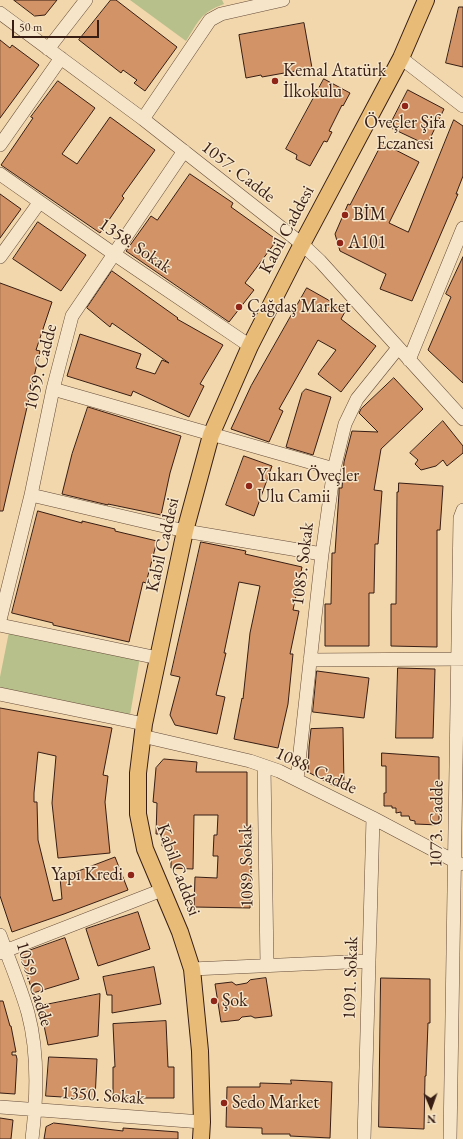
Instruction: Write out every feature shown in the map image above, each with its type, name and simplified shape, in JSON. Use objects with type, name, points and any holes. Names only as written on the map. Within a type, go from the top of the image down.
[{"type":"main road","name":"Kabil Caddesi","points":[[201,1139],[200,1051],[192,969],[180,932],[145,849],[138,814],[138,774],[144,730],[158,658],[185,532],[211,435],[250,346],[302,244],[401,58],[426,0]]},
{"type":"street","points":[[48,49],[86,0]]},
{"type":"street","points":[[143,119],[210,20],[221,14],[284,0]]},
{"type":"street","name":"1057. Cadde","points":[[0,14],[143,119],[302,244],[336,277],[463,419]]},
{"type":"street","points":[[0,144],[61,58]]},
{"type":"street","points":[[401,58],[463,106]]},
{"type":"street","name":"1059. Cadde","points":[[0,620],[31,495],[53,389],[72,316],[184,151]]},
{"type":"street","name":"1358. Sokak","points":[[0,174],[114,254],[250,346]]},
{"type":"street","points":[[0,257],[40,203]]},
{"type":"street","points":[[409,360],[463,228]]},
{"type":"street","name":"1085. Sokak","points":[[297,779],[322,554],[334,470],[345,424],[357,398],[398,348]]},
{"type":"street","points":[[53,389],[334,470]]},
{"type":"street","points":[[31,495],[185,532],[322,554]]},
{"type":"street","name":"1073. Cadde","points":[[450,1139],[457,1102],[460,518],[463,510]]},
{"type":"street","points":[[0,625],[158,658]]},
{"type":"street","points":[[310,660],[460,659]]},
{"type":"street","name":"1088. Cadde","points":[[0,694],[144,730],[264,766],[297,779],[459,863]]},
{"type":"street","name":"1089. Sokak","points":[[264,766],[267,965]]},
{"type":"street","name":"1091. Sokak","points":[[364,1139],[373,818]]},
{"type":"street","points":[[3,953],[162,890]]},
{"type":"street","name":"1059. Cadde","points":[[0,935],[3,953],[28,1013],[35,1053],[36,1109],[32,1139]]},
{"type":"street","points":[[192,969],[369,961]]},
{"type":"street","name":"1350. Sokak","points":[[0,1107],[202,1122]]},
{"type":"green space","points":[[130,0],[222,0],[224,4],[205,14],[197,23],[186,41]]},
{"type":"green space","points":[[10,627],[140,657],[130,715],[0,688],[0,677]]},
{"type":"building","points":[[14,0],[57,0],[45,15],[35,16]]},
{"type":"building","points":[[111,0],[116,0],[177,47],[145,91],[134,83],[137,80],[123,70],[121,73],[79,40]]},
{"type":"building","points":[[459,7],[463,7],[463,67],[446,63]]},
{"type":"building","points":[[304,23],[312,68],[262,77],[261,75],[246,78],[239,35]]},
{"type":"building","points":[[0,40],[10,48],[12,45],[39,65],[0,118]]},
{"type":"building","points":[[324,79],[350,93],[329,131],[332,132],[327,142],[324,141],[310,166],[296,159],[297,155],[286,149]]},
{"type":"building","points":[[58,81],[95,108],[62,154],[77,164],[110,117],[155,150],[122,196],[124,198],[100,233],[1,165],[33,118],[31,117]]},
{"type":"building","points":[[408,90],[444,109],[427,145],[389,127]]},
{"type":"building","points":[[454,120],[463,126],[463,176],[456,194],[458,194],[412,301],[380,289],[386,274],[340,251],[335,234],[348,204],[350,205],[382,143],[419,162],[389,223],[408,232]]},
{"type":"building","points":[[190,174],[233,203],[231,207],[277,240],[245,283],[254,290],[229,322],[126,251],[151,216],[157,220]]},
{"type":"building","points":[[0,194],[21,209],[0,238]]},
{"type":"building","points":[[38,222],[86,255],[61,291],[13,259]]},
{"type":"building","points":[[463,257],[463,383],[428,350],[451,297],[446,294]]},
{"type":"building","points":[[112,271],[178,318],[177,319],[223,345],[200,384],[204,386],[189,417],[133,391],[131,396],[67,376],[80,334],[141,354],[136,368],[155,374],[162,360],[169,363],[112,323],[110,327],[87,308]]},
{"type":"building","points":[[0,283],[52,302],[36,350],[40,351],[3,511],[0,511]]},
{"type":"building","points":[[307,288],[346,310],[341,319],[376,346],[341,392],[318,374],[336,350],[318,340],[279,409],[283,411],[269,442],[231,429],[251,386]]},
{"type":"building","points":[[394,378],[423,409],[381,449],[374,490],[382,491],[378,544],[375,544],[374,593],[369,593],[369,646],[325,646],[325,604],[331,604],[332,553],[335,553],[339,488],[342,488],[344,462],[352,431],[378,432],[359,413],[361,409]]},
{"type":"building","points":[[306,389],[331,397],[313,455],[286,447],[302,393]]},
{"type":"building","points":[[88,407],[181,436],[170,473],[161,515],[108,505],[62,494],[72,454]]},
{"type":"building","points":[[443,421],[463,446],[463,453],[447,466],[443,460],[436,466],[421,470],[415,464],[418,460],[410,453]]},
{"type":"building","name":"Yukarı Öveçler Ulu Camii","points":[[244,456],[272,466],[254,516],[226,505]]},
{"type":"building","points":[[399,483],[443,486],[440,530],[437,530],[437,647],[391,646],[391,604],[396,604],[397,492]]},
{"type":"building","points":[[38,511],[82,523],[82,521],[115,529],[115,531],[157,541],[146,583],[143,582],[129,642],[53,625],[53,623],[12,613]]},
{"type":"building","points":[[201,542],[246,551],[245,554],[302,567],[293,610],[299,611],[290,654],[293,654],[288,704],[278,748],[234,739],[242,698],[243,699],[250,633],[260,586],[239,582],[224,653],[226,653],[216,695],[225,697],[217,734],[175,725],[170,715],[180,677],[171,675]]},
{"type":"building","points":[[398,668],[435,669],[433,738],[396,738]]},
{"type":"building","points":[[317,671],[369,678],[364,718],[313,712]]},
{"type":"building","points":[[0,708],[112,728],[103,775],[108,776],[105,802],[110,853],[58,858],[52,803],[56,756],[38,752],[34,802],[37,802],[38,840],[53,901],[62,899],[60,878],[115,857],[128,890],[12,932],[0,896]]},
{"type":"building","points":[[343,728],[344,785],[334,786],[308,772],[311,729]]},
{"type":"building","points":[[382,753],[439,757],[439,825],[415,824],[415,821],[410,820],[409,816],[401,816],[401,812],[396,813],[396,808],[392,808],[392,806],[384,806],[384,793],[386,793],[386,766],[382,766]]},
{"type":"building","points":[[164,759],[197,762],[196,772],[247,772],[247,827],[252,827],[250,908],[194,907],[195,877],[217,878],[218,856],[213,856],[214,835],[217,835],[218,815],[194,815],[193,869],[171,868],[171,846],[162,846],[162,834],[156,834],[157,803],[153,802],[156,768]]},
{"type":"building","points":[[138,912],[150,949],[98,966],[86,929]]},
{"type":"building","points":[[65,938],[79,979],[33,993],[20,954]]},
{"type":"building","points":[[154,967],[161,1004],[112,1013],[112,995],[107,995],[103,977]]},
{"type":"building","points":[[266,978],[272,1016],[255,1018],[251,1016],[242,1017],[239,1020],[221,1022],[215,984],[232,982],[236,985],[247,983],[250,980]]},
{"type":"building","points":[[381,978],[430,979],[430,1023],[428,1023],[425,1076],[424,1129],[379,1127]]},
{"type":"building","points":[[100,994],[98,1036],[48,1045],[40,1006]]},
{"type":"building","points":[[0,1001],[3,1001],[11,1026],[16,1052],[12,1052],[12,1055],[16,1055],[17,1059],[15,1094],[0,1093]]},
{"type":"building","points":[[166,1021],[168,1067],[174,1067],[174,1098],[113,1098],[113,1067],[115,1067],[113,1024]]},
{"type":"building","points":[[49,1057],[97,1059],[95,1099],[46,1096]]},
{"type":"building","points":[[291,1080],[332,1082],[330,1138],[290,1136],[290,1134],[262,1134],[262,1128],[226,1127],[227,1087],[260,1087],[260,1083],[291,1084]]},
{"type":"building","points":[[0,1118],[13,1120],[11,1139],[0,1139]]},
{"type":"building","points":[[54,1123],[123,1131],[123,1128],[178,1132],[178,1139],[44,1139],[46,1127]]},
{"type":"place","name":"Kemal Atatürk İlkokulu","points":[[275,81]]},
{"type":"place","name":"Öveçler Şifa Eczanesi","points":[[405,106]]},
{"type":"place","name":"BİM","points":[[345,215]]},
{"type":"place","name":"A101","points":[[340,243]]},
{"type":"place","name":"Çağdaş Market","points":[[239,307]]},
{"type":"place","name":"Yukarı Öveçler Ulu Camii","points":[[249,486]]},
{"type":"place","name":"Yapı Kredi","points":[[131,875]]},
{"type":"place","name":"Şok","points":[[214,1001]]},
{"type":"place","name":"Sedo Market","points":[[224,1103]]}]
